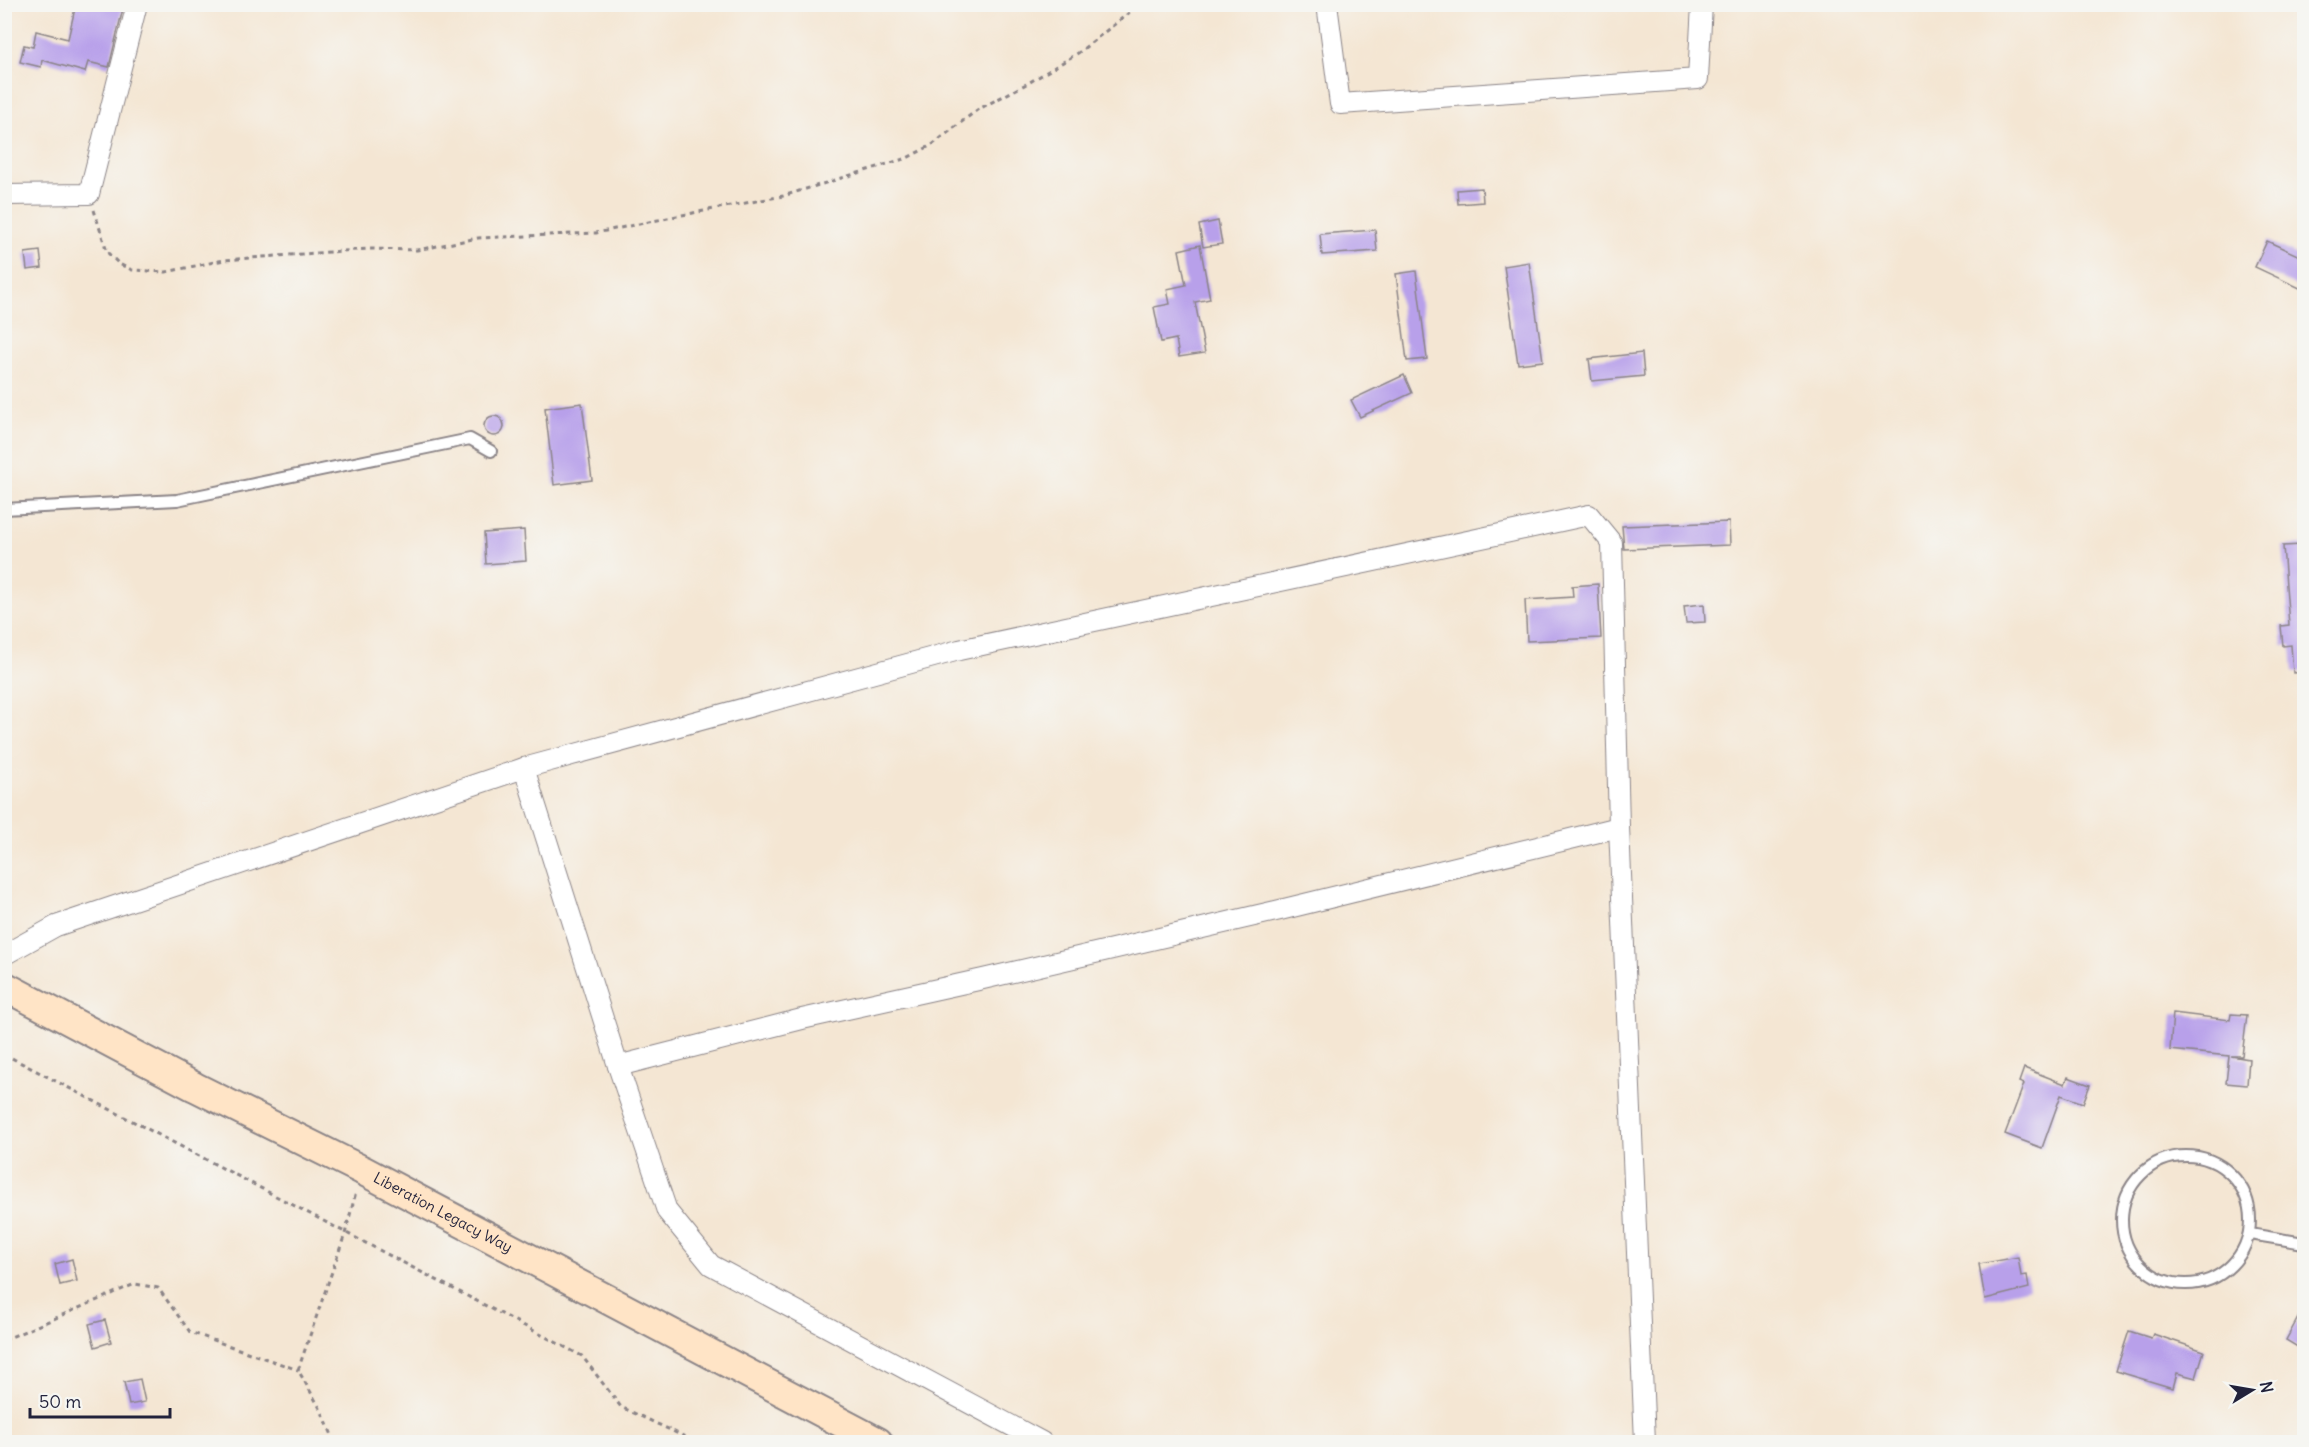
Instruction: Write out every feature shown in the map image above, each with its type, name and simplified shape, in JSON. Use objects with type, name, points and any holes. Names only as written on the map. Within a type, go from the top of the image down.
[{"type":"main road","name":"Liberation Legacy Way","points":[[4,986],[195,1087],[362,1170],[878,1443]]},
{"type":"street","points":[[4,195],[89,194],[137,4]]},
{"type":"street","points":[[1327,4],[1340,104],[1698,79],[1702,4]]},
{"type":"street","points":[[4,955],[56,926],[524,768],[959,650],[1589,515],[1612,543],[1619,827],[1645,1443]]},
{"type":"street","points":[[524,768],[618,1066],[667,1211],[711,1265],[1042,1443]]},
{"type":"street","points":[[618,1066],[802,1018],[983,980],[1619,827]]},
{"type":"lane","points":[[4,509],[177,500],[471,439],[491,451]]},
{"type":"lane","points":[[2174,1156],[2199,1156],[2223,1167],[2241,1184],[2250,1208],[2250,1234],[2240,1257],[2222,1275],[2199,1284],[2173,1284],[2150,1274],[2132,1256],[2123,1233],[2123,1207],[2133,1184],[2150,1166],[2174,1156]]},
{"type":"lane","points":[[2250,1234],[2304,1243]]},
{"type":"path","points":[[89,194],[107,252],[119,264],[132,270],[143,271],[166,272],[224,260],[314,252],[369,249],[417,250],[478,238],[596,233],[783,196],[907,158],[932,145],[977,110],[1030,82],[1077,53],[1130,12]]},
{"type":"path","points":[[4,1054],[582,1356],[621,1407],[696,1443]]},
{"type":"path","points":[[298,1370],[345,1234],[362,1170]]},
{"type":"path","points":[[4,1340],[135,1284],[158,1288],[190,1332],[298,1370],[321,1410],[335,1443]]},
{"type":"building","points":[[76,4],[124,4],[109,67],[88,62],[85,72],[42,60],[41,67],[20,62],[24,45],[33,47],[36,31],[68,39]]},
{"type":"building","points":[[1482,188],[1483,202],[1458,204],[1457,190]]},
{"type":"building","points":[[1218,221],[1222,244],[1203,247],[1199,225]]},
{"type":"building","points":[[1375,230],[1377,251],[1322,255],[1320,234]]},
{"type":"building","points":[[2267,241],[2304,258],[2304,290],[2255,267]]},
{"type":"building","points":[[1200,245],[1210,299],[1195,302],[1205,353],[1179,357],[1176,339],[1161,342],[1154,307],[1170,304],[1167,289],[1186,285],[1179,250]]},
{"type":"building","points":[[40,251],[42,268],[27,270],[25,253]]},
{"type":"building","points":[[1529,262],[1543,361],[1518,364],[1504,266]]},
{"type":"building","points":[[1416,271],[1427,359],[1407,361],[1396,274]]},
{"type":"building","points":[[1642,353],[1644,376],[1592,381],[1589,359]]},
{"type":"building","points":[[1404,375],[1412,393],[1360,417],[1351,400]]},
{"type":"building","points":[[582,403],[592,480],[554,485],[545,408]]},
{"type":"building","points":[[494,416],[501,419],[504,426],[501,433],[494,436],[487,433],[484,426],[487,419]]},
{"type":"building","points":[[1729,522],[1730,545],[1624,549],[1622,526]]},
{"type":"building","points":[[524,530],[526,561],[486,564],[484,533]]},
{"type":"building","points":[[2302,545],[2304,672],[2293,673],[2291,645],[2283,646],[2281,626],[2289,625],[2283,546]]},
{"type":"building","points":[[1598,584],[1601,638],[1527,641],[1525,600],[1573,597],[1572,586]]},
{"type":"building","points":[[1704,604],[1705,622],[1686,623],[1684,606]]},
{"type":"building","points":[[2173,1013],[2230,1020],[2231,1014],[2247,1015],[2242,1056],[2231,1056],[2249,1059],[2247,1085],[2226,1083],[2229,1056],[2170,1050]]},
{"type":"building","points":[[2024,1068],[2065,1084],[2068,1077],[2090,1085],[2083,1103],[2061,1095],[2042,1148],[2005,1134],[2024,1084],[2019,1082]]},
{"type":"building","points":[[2018,1257],[2021,1276],[2027,1275],[2029,1288],[1985,1299],[1979,1264]]},
{"type":"building","points":[[72,1259],[77,1281],[60,1285],[55,1264]]},
{"type":"building","points":[[2304,1307],[2304,1351],[2286,1340]]},
{"type":"building","points":[[105,1320],[111,1342],[95,1347],[89,1324]]},
{"type":"building","points":[[2129,1331],[2151,1338],[2153,1334],[2204,1351],[2196,1378],[2177,1373],[2173,1388],[2116,1371]]},
{"type":"building","points":[[140,1379],[145,1402],[129,1405],[124,1382]]}]
